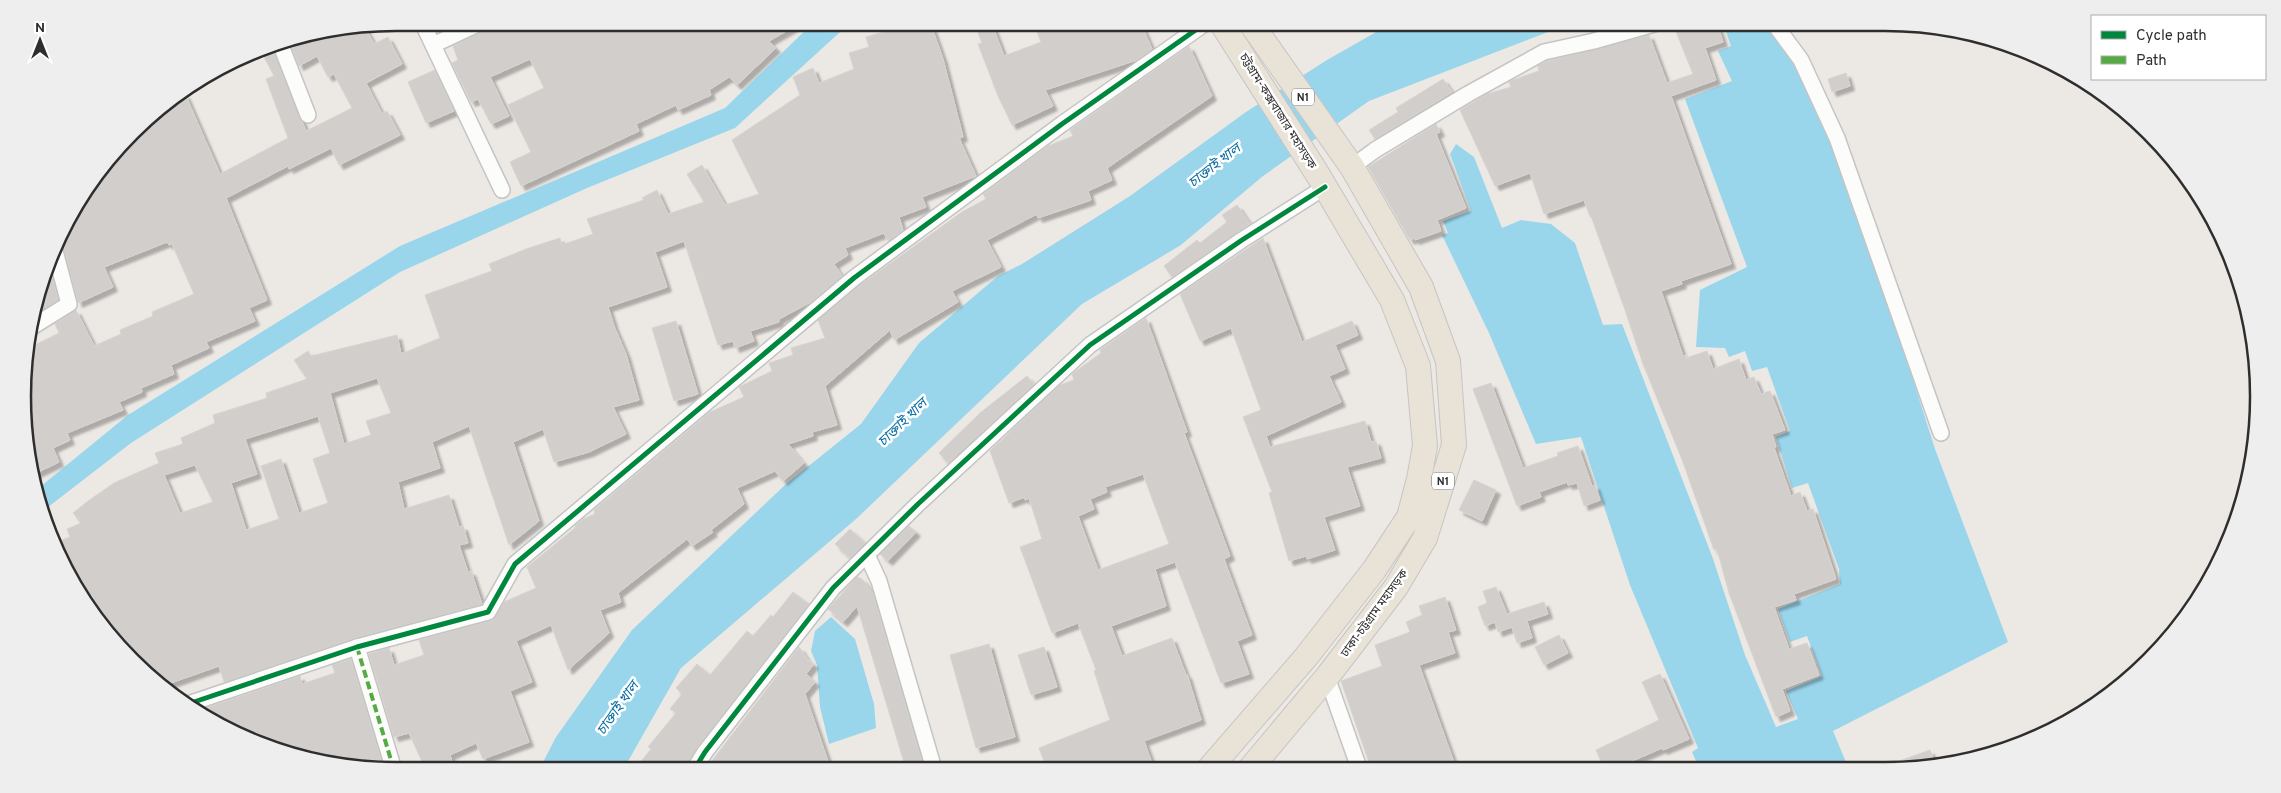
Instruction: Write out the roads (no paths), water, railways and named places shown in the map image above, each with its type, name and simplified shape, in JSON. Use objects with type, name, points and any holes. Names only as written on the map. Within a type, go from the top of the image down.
[{"type":"highway","name":"চট্টগ্রাম-কক্সবাজার মহাসড়ক","points":[[1227,31],[1322,181]]},
{"type":"highway","name":"চট্টগ্রাম-কক্সবাজার মহাসড়ক","points":[[1255,31],[1350,163]]},
{"type":"highway","name":"ঢাকা-চট্টগ্রাম মহাসড়ক","points":[[1256,762],[1396,587],[1425,538],[1454,445],[1448,361],[1424,297],[1350,163]]},
{"type":"highway","name":"ঢাকা-চট্টগ্রাম মহাসড়ক","points":[[1215,762],[1306,657],[1374,570],[1409,517],[1420,479],[1425,446],[1418,366],[1392,300],[1322,181]]},
{"type":"highway","points":[[1245,725],[1269,748]]},
{"type":"street","points":[[426,31],[502,190]]},
{"type":"street","points":[[433,46],[464,31]]},
{"type":"street","points":[[196,701],[357,647],[488,612],[514,564],[854,278],[1062,124],[1194,31]]},
{"type":"street","points":[[1350,163],[1544,52],[1629,31]]},
{"type":"street","points":[[1780,31],[1801,60],[1838,138],[1941,433]]},
{"type":"street","points":[[283,50],[308,115]]},
{"type":"street","points":[[699,762],[833,588],[1090,346],[1242,240],[1322,181]]},
{"type":"street","points":[[39,323],[69,304],[58,261]]},
{"type":"street","points":[[867,555],[878,581],[932,762]]},
{"type":"street","points":[[357,647],[392,762]]},
{"type":"street","points":[[1326,677],[1356,762]]},
{"type":"water","points":[[805,31],[841,31],[735,128],[587,188],[400,272],[131,443],[49,507],[42,485],[128,415],[400,246],[725,108]]},
{"type":"water","name":"চাক্তাই খাল","points":[[1378,31],[1552,31],[1369,101],[1263,176],[1181,245],[1082,304],[856,519],[681,668],[628,762],[543,762],[556,737],[632,630],[785,485],[861,424],[919,343],[998,276],[1022,264],[1130,196],[1246,112],[1327,60]]},
{"type":"water","points":[[1726,31],[1770,31],[1794,65],[1827,129],[1895,323],[1935,449],[2008,642],[1833,731],[1846,762],[1696,762],[1692,752],[1698,748],[1630,585],[1581,437],[1536,444],[1489,333],[1442,235],[1448,233],[1443,221],[1471,211],[1450,154],[1456,144],[1474,157],[1502,228],[1521,220],[1551,224],[1575,243],[1603,325],[1622,324],[1712,556],[1745,655],[1776,727],[1798,719],[1786,691],[1822,676],[1807,636],[1790,642],[1778,609],[1840,584],[1839,569],[1808,483],[1792,488],[1776,437],[1790,431],[1767,367],[1752,371],[1745,351],[1729,357],[1725,348],[1696,347],[1700,290],[1747,267],[1685,99],[1732,81],[1718,51],[1731,46]]},
{"type":"water","points":[[831,617],[855,639],[874,704],[876,728],[829,744],[820,707],[817,665],[811,651],[815,631]]}]
